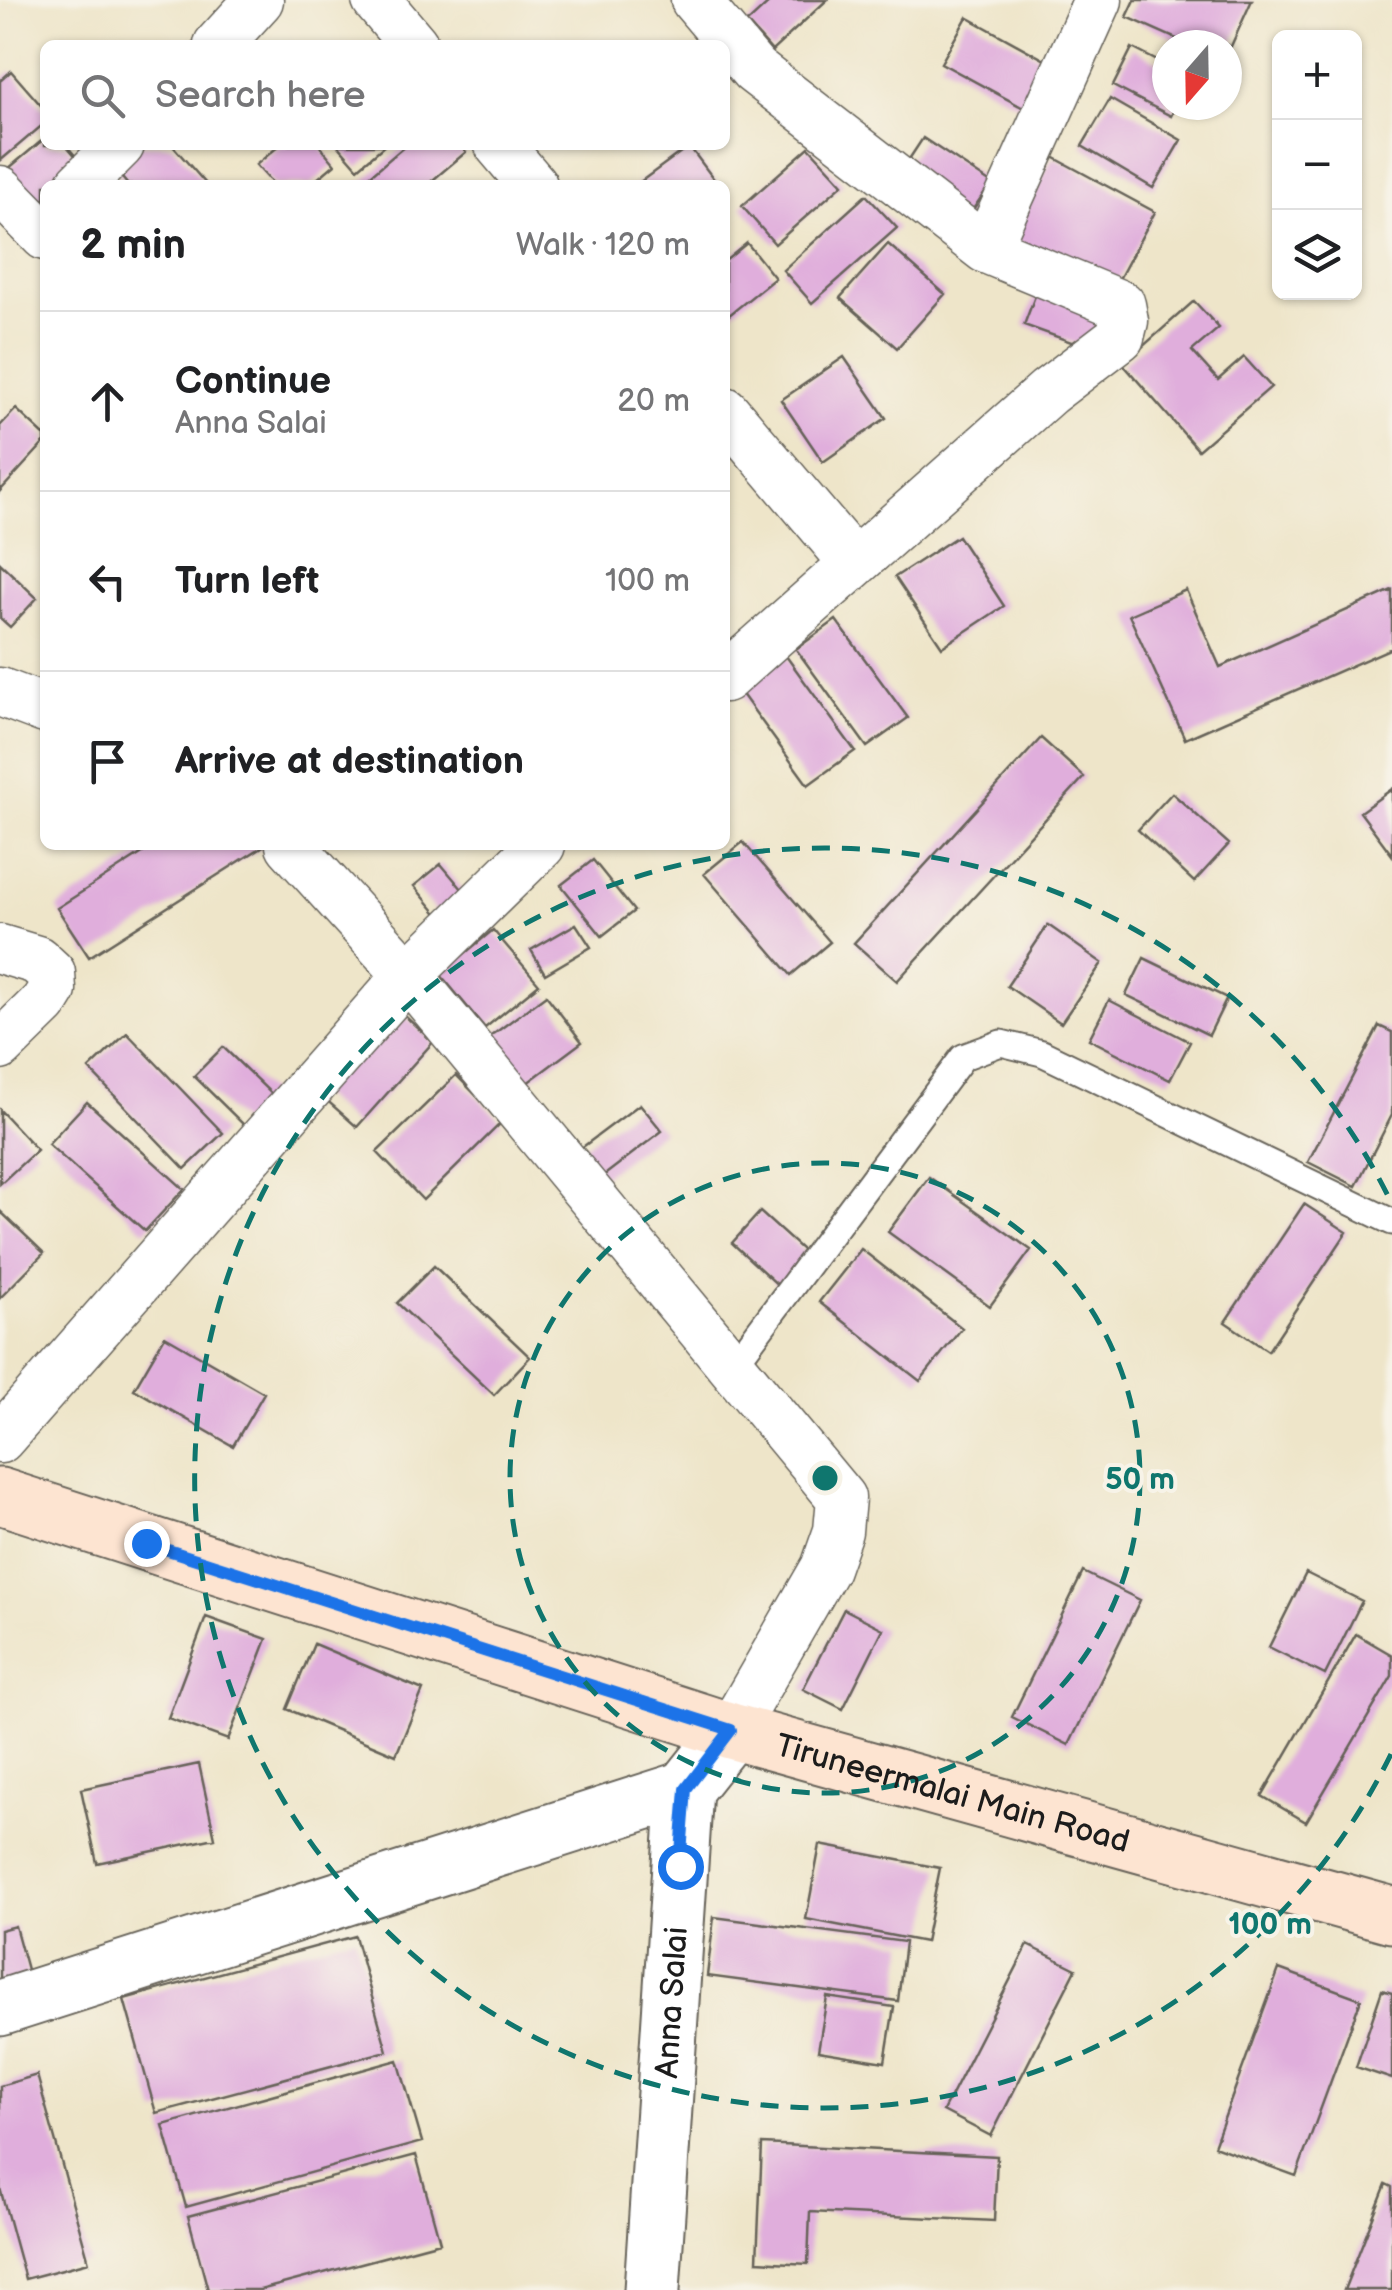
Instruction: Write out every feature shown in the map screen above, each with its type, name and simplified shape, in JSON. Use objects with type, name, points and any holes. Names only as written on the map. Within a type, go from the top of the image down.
[{"type":"main road","name":"Tiruneermalai Main Road","points":[[0,1496],[731,1730],[1392,1915]]},
{"type":"street","points":[[223,40],[259,0]]},
{"type":"street","points":[[376,0],[410,40]]},
{"type":"street","points":[[696,0],[729,40]]},
{"type":"street","points":[[986,249],[1098,0]]},
{"type":"street","points":[[730,41],[754,70],[986,249],[1121,304],[1124,321],[1120,337],[1048,392],[730,674]]},
{"type":"street","points":[[85,180],[115,150]]},
{"type":"street","points":[[503,150],[529,180]]},
{"type":"street","points":[[0,190],[40,225]]},
{"type":"street","points":[[730,417],[854,563]]},
{"type":"street","points":[[0,692],[40,707]]},
{"type":"street","points":[[0,2008],[686,1789],[731,1730],[825,1568],[838,1530],[841,1498],[408,975],[295,850]]},
{"type":"street","points":[[0,1440],[408,975],[537,850]]},
{"type":"street","points":[[0,949],[37,960],[51,973],[52,990],[0,1046]]},
{"type":"street","name":"Anna Salai","points":[[652,2290],[686,1789]]},
{"type":"lane","points":[[732,1367],[963,1056],[1001,1043],[1042,1053],[1392,1222]]},
{"type":"building","points":[[772,0],[827,0],[772,51],[747,23]]},
{"type":"building","points":[[1135,0],[1252,0],[1238,30],[1156,30],[1127,17]]},
{"type":"building","points":[[967,17],[1054,65],[1029,111],[941,63]]},
{"type":"building","points":[[1132,48],[1152,58],[1152,106],[1113,86]]},
{"type":"building","points":[[11,71],[40,104],[40,127],[0,161],[0,81]]},
{"type":"building","points":[[1110,99],[1181,140],[1153,188],[1082,146]]},
{"type":"building","points":[[923,138],[991,183],[965,221],[898,176]]},
{"type":"building","points":[[40,142],[40,150],[70,150],[84,166],[67,180],[40,180],[38,205],[8,169]]},
{"type":"building","points":[[809,147],[843,184],[775,244],[742,206]]},
{"type":"building","points":[[133,150],[176,150],[203,180],[124,180],[113,167]]},
{"type":"building","points":[[274,150],[323,150],[335,164],[316,180],[270,180],[256,165]]},
{"type":"building","points":[[342,150],[379,150],[358,168]]},
{"type":"building","points":[[400,150],[466,152],[433,180],[365,180]]},
{"type":"building","points":[[684,150],[692,150],[714,180],[643,180]]},
{"type":"building","points":[[1053,157],[1155,212],[1112,292],[1010,237]]},
{"type":"building","points":[[866,195],[897,228],[812,303],[783,270]]},
{"type":"building","points":[[747,243],[775,278],[730,314],[730,257]]},
{"type":"building","points":[[888,244],[945,294],[897,348],[840,298]]},
{"type":"building","points":[[1041,280],[1115,307],[1099,352],[1024,325]]},
{"type":"building","points":[[1194,301],[1219,328],[1192,351],[1218,380],[1244,357],[1271,387],[1198,450],[1123,364]]},
{"type":"building","points":[[844,357],[886,418],[823,462],[781,400]]},
{"type":"building","points":[[16,409],[40,431],[40,447],[0,491],[0,426]]},
{"type":"building","points":[[958,536],[1004,606],[942,647],[895,577]]},
{"type":"building","points":[[0,563],[37,598],[10,627],[0,618]]},
{"type":"building","points":[[1186,590],[1220,667],[1392,590],[1392,648],[1185,739],[1129,615]]},
{"type":"building","points":[[836,620],[908,718],[867,747],[796,649]]},
{"type":"building","points":[[786,656],[855,751],[808,785],[739,690]]},
{"type":"building","points":[[1041,738],[1084,777],[897,981],[854,943]]},
{"type":"building","points":[[1392,789],[1392,855],[1360,812]]},
{"type":"building","points":[[1172,793],[1229,844],[1194,882],[1138,830]]},
{"type":"building","points":[[743,842],[830,942],[791,975],[704,874]]},
{"type":"building","points":[[147,850],[257,850],[89,957],[57,908]]},
{"type":"building","points":[[593,860],[634,911],[602,936],[561,885]]},
{"type":"building","points":[[441,864],[473,902],[446,924],[414,886]]},
{"type":"building","points":[[576,924],[591,947],[545,974],[531,950]]},
{"type":"building","points":[[1048,925],[1102,963],[1061,1023],[1007,986]]},
{"type":"building","points":[[493,930],[539,984],[485,1028],[440,974]]},
{"type":"building","points":[[1144,958],[1227,998],[1209,1035],[1126,995]]},
{"type":"building","points":[[546,995],[582,1042],[519,1089],[483,1042]]},
{"type":"building","points":[[1109,1000],[1190,1042],[1170,1080],[1089,1039]]},
{"type":"building","points":[[392,1004],[433,1042],[357,1127],[315,1090]]},
{"type":"building","points":[[1379,1026],[1392,1032],[1392,1115],[1356,1186],[1308,1162]]},
{"type":"building","points":[[127,1033],[223,1133],[185,1169],[89,1069]]},
{"type":"building","points":[[223,1047],[280,1102],[250,1131],[194,1076]]},
{"type":"building","points":[[456,1075],[502,1122],[423,1200],[377,1152]]},
{"type":"building","points":[[87,1102],[184,1189],[145,1231],[48,1144]]},
{"type":"building","points":[[640,1104],[662,1131],[598,1180],[576,1152]]},
{"type":"building","points":[[0,1110],[37,1150],[0,1184]]},
{"type":"building","points":[[929,1177],[1031,1250],[990,1306],[888,1232]]},
{"type":"building","points":[[1304,1204],[1347,1232],[1268,1351],[1225,1322]]},
{"type":"building","points":[[0,1211],[44,1253],[0,1298]]},
{"type":"building","points":[[760,1212],[811,1258],[782,1289],[732,1243]]},
{"type":"building","points":[[861,1249],[962,1328],[920,1381],[819,1302]]},
{"type":"building","points":[[434,1266],[530,1357],[494,1395],[397,1303]]},
{"type":"building","points":[[165,1336],[264,1393],[233,1446],[134,1389]]},
{"type":"building","points":[[1083,1572],[1140,1600],[1069,1745],[1012,1717]]},
{"type":"building","points":[[1306,1573],[1362,1601],[1325,1675],[1269,1647]]},
{"type":"building","points":[[844,1609],[883,1629],[843,1709],[803,1689]]},
{"type":"building","points":[[206,1617],[267,1639],[228,1740],[168,1718]]},
{"type":"building","points":[[1356,1634],[1392,1655],[1392,1676],[1306,1822],[1262,1796]]},
{"type":"building","points":[[314,1644],[423,1690],[396,1755],[287,1709]]},
{"type":"building","points":[[199,1764],[215,1838],[97,1863],[81,1789]]},
{"type":"building","points":[[820,1845],[940,1868],[925,1942],[806,1919]]},
{"type":"building","points":[[714,1917],[905,1942],[898,2001],[707,1976]]},
{"type":"building","points":[[15,1926],[29,1977],[0,1986],[0,1930]]},
{"type":"building","points":[[355,1936],[387,2051],[156,2113],[124,1999]]},
{"type":"building","points":[[1028,1945],[1076,1969],[991,2136],[943,2111]]},
{"type":"building","points":[[1279,1969],[1361,1999],[1296,2176],[1214,2146]]},
{"type":"building","points":[[1382,1990],[1392,1993],[1392,2079],[1356,2067]]},
{"type":"building","points":[[827,1997],[894,2007],[885,2062],[818,2051]]},
{"type":"building","points":[[398,2060],[422,2142],[186,2207],[163,2125]]},
{"type":"building","points":[[37,2075],[89,2262],[25,2279],[0,2188],[0,2086]]},
{"type":"building","points":[[762,2144],[997,2156],[994,2221],[810,2212],[808,2264],[757,2261]]},
{"type":"building","points":[[416,2155],[440,2242],[260,2290],[208,2290],[188,2216]]},
{"type":"building","points":[[1386,2184],[1392,2187],[1392,2290],[1344,2290]]},
{"type":"route","points":[[146,1543],[731,1730],[686,1789],[680,1866]]}]
